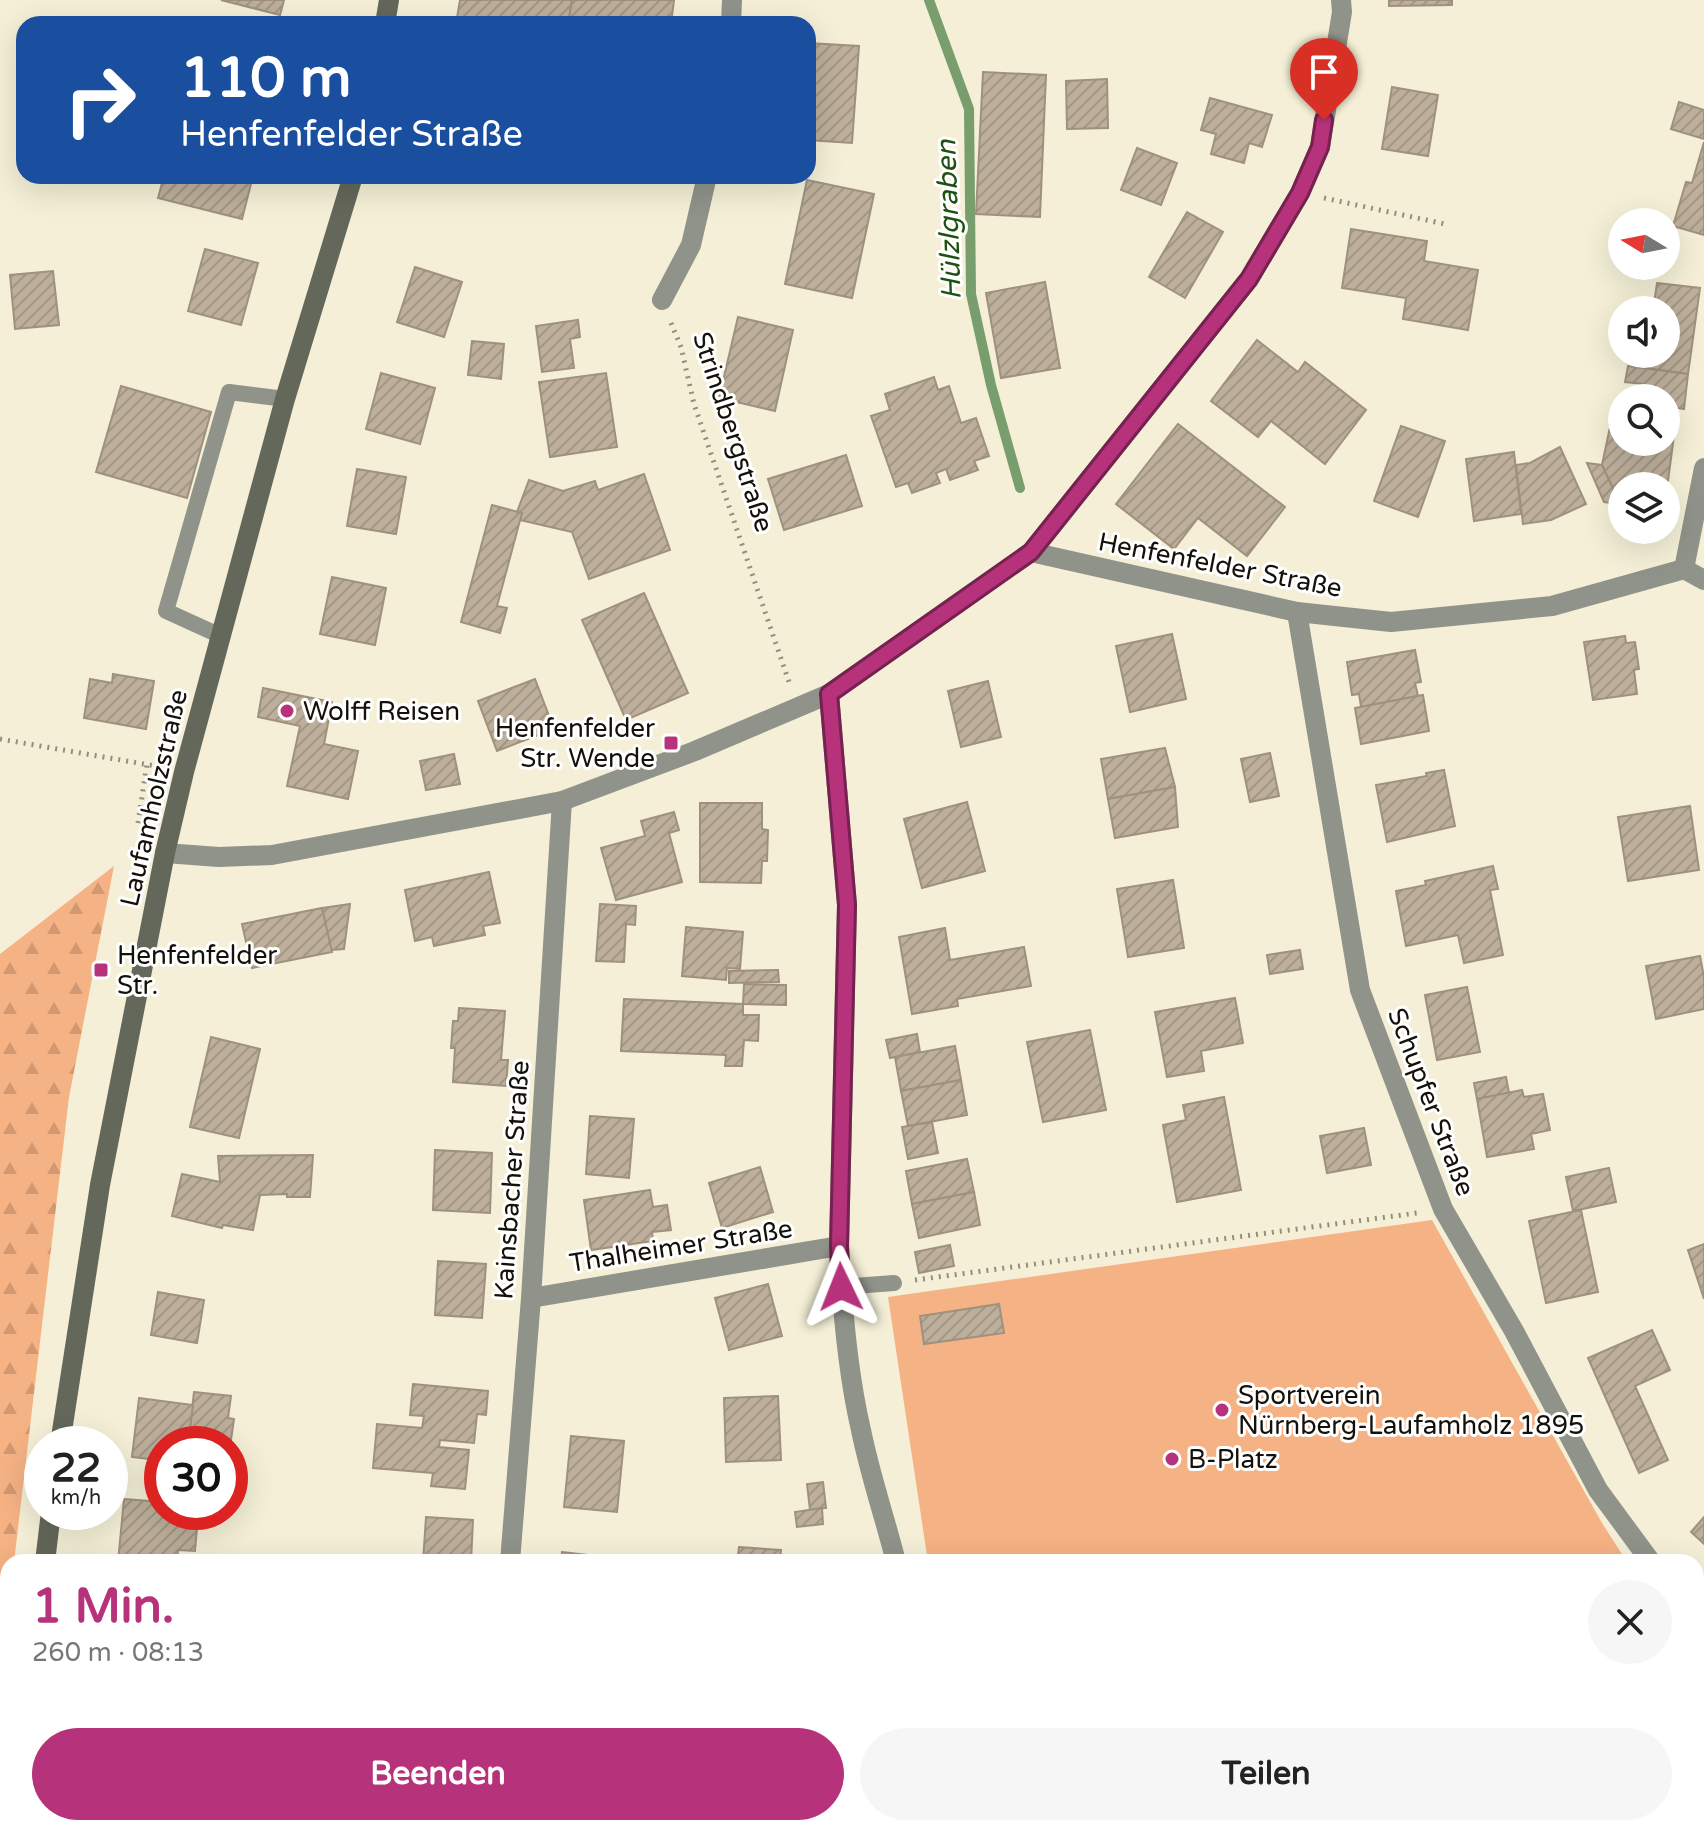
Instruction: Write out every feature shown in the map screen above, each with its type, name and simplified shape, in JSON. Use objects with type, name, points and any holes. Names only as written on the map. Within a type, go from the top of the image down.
[{"type":"main road","name":"Laufamholzstraße","points":[[63,1426],[100,1185],[165,853],[285,399],[351,184]]},
{"type":"main road","points":[[46,1554],[49,1530]]},
{"type":"street","points":[[165,853],[219,857],[272,855],[562,801],[684,756],[829,694],[1031,552],[1249,279],[1300,193],[1320,147],[1342,12],[1341,0]]},
{"type":"street","points":[[662,300],[691,245],[705,184]]},
{"type":"street","points":[[1704,468],[1684,569],[1704,580]]},
{"type":"street","name":"Henfenfelder Straße","points":[[1031,552],[1297,612],[1391,622],[1552,606],[1684,569]]},
{"type":"street","name":"Schupfer Straße","points":[[1297,612],[1360,990],[1443,1209],[1514,1331],[1598,1490],[1645,1554]]},
{"type":"street","points":[[829,694],[847,905],[839,1246],[841,1287],[860,1430],[894,1554]]},
{"type":"street","name":"Kainsbacher Straße","points":[[511,1554],[531,1298],[562,801]]},
{"type":"street","name":"Thalheimer Straße","points":[[531,1298],[839,1246]]},
{"type":"lane","points":[[221,636],[166,611],[229,392],[285,399]]},
{"type":"lane","points":[[841,1287],[894,1283]]},
{"type":"path","points":[[1300,193],[1445,224]]},
{"type":"path","name":"Strindbergstraße","points":[[662,300],[681,347],[694,404],[797,706]]},
{"type":"path","points":[[0,739],[184,772]]},
{"type":"path","points":[[138,823],[147,764]]},
{"type":"path","points":[[894,1283],[1443,1209]]},
{"type":"green space","points":[[114,866],[69,1097],[30,1426],[24,1426],[24,1477],[15,1554],[0,1554],[0,954]]},
{"type":"green space","name":"Sportverein Nürnberg-Laufamholz 1895","points":[[1432,1220],[1622,1554],[927,1554],[888,1297]]},
{"type":"building","points":[[221,0],[284,0],[280,15]]},
{"type":"building","points":[[460,0],[572,0],[569,16],[457,16]]},
{"type":"building","points":[[572,0],[674,0],[672,16],[569,16]]},
{"type":"building","points":[[1389,0],[1452,0],[1452,5],[1389,6]]},
{"type":"building","points":[[816,43],[859,46],[852,143],[816,141]]},
{"type":"building","points":[[983,72],[1046,75],[1040,217],[976,214]]},
{"type":"building","points":[[1107,79],[1108,128],[1067,129],[1066,81]]},
{"type":"building","points":[[1392,87],[1438,95],[1428,156],[1382,149]]},
{"type":"building","points":[[1210,98],[1272,115],[1262,147],[1249,143],[1244,163],[1211,154],[1216,134],[1201,130]]},
{"type":"building","points":[[1679,102],[1704,110],[1704,139],[1671,129]]},
{"type":"building","points":[[1704,142],[1704,235],[1680,228],[1678,208],[1686,182],[1692,183]]},
{"type":"building","points":[[1137,148],[1177,163],[1161,205],[1121,190]]},
{"type":"building","points":[[816,182],[874,194],[852,298],[785,284],[806,184]]},
{"type":"building","points":[[162,184],[251,184],[242,219],[158,198]]},
{"type":"building","points":[[1187,212],[1223,232],[1185,298],[1149,277]]},
{"type":"building","points":[[1351,229],[1427,241],[1424,261],[1478,270],[1468,330],[1403,319],[1406,298],[1342,288]]},
{"type":"building","points":[[205,249],[258,263],[241,325],[188,311]]},
{"type":"building","points":[[415,267],[462,282],[444,337],[397,322]]},
{"type":"building","points":[[53,271],[59,325],[15,329],[10,275]]},
{"type":"building","points":[[1045,282],[1060,368],[1001,378],[986,293]]},
{"type":"building","points":[[1657,283],[1700,288],[1688,374],[1645,368],[1680,368],[1680,296],[1655,296]]},
{"type":"building","points":[[738,317],[793,330],[775,411],[719,398]]},
{"type":"building","points":[[578,320],[580,337],[570,339],[574,368],[542,372],[536,326]]},
{"type":"building","points":[[1257,340],[1298,372],[1305,362],[1366,410],[1325,464],[1271,421],[1258,437],[1211,401]]},
{"type":"building","points":[[472,341],[504,344],[501,379],[468,375]]},
{"type":"building","points":[[1628,368],[1688,374],[1684,409],[1680,408],[1680,384],[1625,382]]},
{"type":"building","points":[[381,373],[435,388],[420,444],[366,429]]},
{"type":"building","points":[[606,373],[617,447],[550,457],[539,382]]},
{"type":"building","points":[[934,377],[938,390],[949,386],[961,423],[976,418],[989,456],[974,461],[978,470],[950,480],[946,469],[936,473],[940,483],[912,493],[908,483],[896,487],[871,416],[890,410],[885,394]]},
{"type":"building","points":[[121,386],[211,412],[187,498],[96,472]]},
{"type":"building","points":[[1178,424],[1285,507],[1247,556],[1198,518],[1174,549],[1116,504]]},
{"type":"building","points":[[1401,426],[1445,441],[1418,517],[1374,501]]},
{"type":"building","points":[[1608,436],[1608,456],[1671,456],[1669,472],[1608,472],[1608,478],[1602,465]]},
{"type":"building","points":[[1560,447],[1586,504],[1551,520],[1523,524],[1516,465],[1530,463]]},
{"type":"building","points":[[1514,452],[1521,514],[1474,521],[1466,459]]},
{"type":"building","points":[[846,455],[862,506],[784,530],[768,479]]},
{"type":"building","points":[[1587,463],[1602,465],[1608,478],[1608,502],[1604,502]]},
{"type":"building","points":[[357,469],[406,477],[396,534],[347,526]]},
{"type":"building","points":[[644,474],[670,550],[589,579],[572,532],[520,520],[522,513],[517,512],[529,480],[563,491],[595,481],[598,490]]},
{"type":"building","points":[[492,505],[522,513],[497,606],[507,608],[500,633],[461,622]]},
{"type":"building","points":[[332,577],[386,588],[375,645],[320,634]]},
{"type":"building","points":[[644,593],[688,693],[626,720],[582,620]]},
{"type":"building","points":[[1172,634],[1186,699],[1130,712],[1116,646]]},
{"type":"building","points":[[1625,636],[1626,643],[1635,642],[1639,669],[1634,670],[1637,694],[1593,700],[1584,642]]},
{"type":"building","points":[[1415,650],[1421,682],[1415,683],[1418,696],[1361,707],[1359,694],[1352,695],[1347,662]]},
{"type":"building","points":[[113,674],[154,681],[146,729],[84,718],[90,679],[112,683]]},
{"type":"building","points":[[535,679],[554,729],[497,751],[478,701]]},
{"type":"building","points":[[988,681],[1001,737],[961,747],[948,691]]},
{"type":"building","points":[[263,688],[332,702],[324,744],[358,751],[348,799],[287,786],[300,726],[258,717]]},
{"type":"building","points":[[1423,695],[1429,731],[1361,744],[1355,708]]},
{"type":"building","points":[[1165,748],[1175,787],[1108,799],[1101,759]]},
{"type":"building","points":[[1270,753],[1279,796],[1250,802],[1241,759]]},
{"type":"building","points":[[454,754],[460,784],[426,790],[420,761]]},
{"type":"building","points":[[1444,770],[1455,826],[1387,842],[1376,785]]},
{"type":"building","points":[[1175,787],[1178,827],[1115,838],[1108,799]]},
{"type":"building","points":[[967,802],[985,871],[922,888],[904,819]]},
{"type":"building","points":[[700,803],[762,803],[762,829],[768,830],[767,861],[762,861],[761,883],[700,882]]},
{"type":"building","points":[[1690,806],[1699,870],[1628,881],[1618,817]]},
{"type":"building","points":[[674,812],[679,830],[669,833],[682,882],[616,900],[601,848],[645,836],[641,821]]},
{"type":"building","points":[[1493,866],[1498,889],[1490,890],[1503,955],[1464,963],[1458,935],[1406,946],[1396,891],[1426,885],[1425,881]]},
{"type":"building","points":[[489,872],[500,923],[483,926],[485,935],[434,946],[432,937],[415,941],[405,890]]},
{"type":"building","points":[[1173,880],[1184,948],[1128,957],[1117,889]]},
{"type":"building","points":[[350,904],[344,949],[331,950],[322,908]]},
{"type":"building","points":[[600,904],[636,906],[635,925],[626,924],[624,962],[596,961]]},
{"type":"building","points":[[322,908],[332,952],[252,968],[242,924]]},
{"type":"building","points":[[686,927],[743,932],[740,969],[727,968],[726,980],[682,976]]},
{"type":"building","points":[[945,928],[950,960],[1024,947],[1031,986],[957,999],[958,1006],[912,1014],[899,937]]},
{"type":"building","points":[[1300,950],[1303,969],[1270,974],[1267,955]]},
{"type":"building","points":[[1700,956],[1704,977],[1704,1009],[1656,1019],[1646,966]]},
{"type":"building","points":[[778,970],[779,982],[729,983],[729,971]]},
{"type":"building","points":[[744,984],[786,985],[786,1005],[743,1004]]},
{"type":"building","points":[[1467,987],[1480,1052],[1437,1060],[1425,995]]},
{"type":"building","points":[[1235,998],[1243,1043],[1201,1051],[1204,1071],[1167,1077],[1155,1012]]},
{"type":"building","points":[[624,999],[743,1004],[743,1015],[759,1015],[758,1041],[744,1040],[742,1066],[725,1066],[726,1055],[621,1051]]},
{"type":"building","points":[[459,1008],[505,1011],[501,1060],[508,1060],[506,1086],[453,1082],[453,1021],[458,1021]]},
{"type":"building","points":[[1090,1030],[1106,1110],[1043,1122],[1027,1042]]},
{"type":"building","points":[[917,1034],[920,1052],[890,1058],[886,1040]]},
{"type":"building","points":[[211,1037],[260,1049],[239,1138],[190,1127]]},
{"type":"building","points":[[955,1046],[961,1080],[901,1091],[895,1057]]},
{"type":"building","points":[[1506,1077],[1509,1093],[1477,1099],[1474,1083]]},
{"type":"building","points":[[961,1080],[967,1115],[908,1126],[901,1091]]},
{"type":"building","points":[[1522,1090],[1524,1097],[1543,1094],[1550,1130],[1531,1134],[1534,1149],[1487,1157],[1477,1099]]},
{"type":"building","points":[[1224,1097],[1241,1190],[1177,1202],[1163,1125],[1186,1120],[1183,1105]]},
{"type":"building","points":[[590,1116],[634,1119],[629,1178],[586,1174]]},
{"type":"building","points":[[932,1122],[938,1153],[908,1159],[902,1127]]},
{"type":"building","points":[[1364,1128],[1371,1165],[1327,1173],[1320,1136]]},
{"type":"building","points":[[435,1150],[492,1153],[490,1213],[433,1210]]},
{"type":"building","points":[[313,1155],[310,1197],[260,1195],[253,1230],[223,1225],[222,1228],[172,1216],[182,1174],[220,1182],[218,1156]]},
{"type":"building","points":[[967,1159],[974,1192],[912,1204],[906,1171]]},
{"type":"building","points":[[760,1167],[773,1212],[722,1228],[709,1183]]},
{"type":"building","points":[[1609,1168],[1616,1202],[1573,1211],[1566,1177]]},
{"type":"building","points":[[650,1190],[653,1207],[667,1205],[671,1230],[652,1232],[653,1241],[591,1250],[584,1200]]},
{"type":"building","points":[[974,1192],[980,1225],[919,1238],[912,1204]]},
{"type":"building","points":[[1581,1210],[1598,1292],[1546,1303],[1529,1221]]},
{"type":"building","points":[[1704,1244],[1704,1299],[1688,1250]]},
{"type":"building","points":[[950,1245],[954,1266],[919,1273],[915,1252]]},
{"type":"building","points":[[438,1261],[486,1264],[482,1318],[435,1315]]},
{"type":"building","points":[[768,1284],[782,1336],[729,1350],[715,1298]]},
{"type":"building","points":[[158,1292],[204,1300],[197,1343],[151,1335]]},
{"type":"building","points":[[999,1304],[1004,1333],[924,1344],[920,1316]]},
{"type":"building","points":[[1652,1330],[1670,1370],[1635,1386],[1668,1460],[1639,1473],[1588,1358]]},
{"type":"building","points":[[413,1384],[488,1391],[486,1415],[477,1414],[474,1443],[440,1440],[439,1447],[469,1450],[465,1489],[431,1486],[433,1473],[373,1468],[377,1424],[422,1428],[424,1416],[410,1415]]},
{"type":"building","points":[[194,1392],[231,1396],[228,1418],[234,1419],[233,1426],[190,1426]]},
{"type":"building","points":[[778,1396],[781,1460],[726,1462],[724,1398]]},
{"type":"building","points":[[139,1398],[193,1405],[190,1426],[144,1426],[144,1458],[132,1457]]},
{"type":"building","points":[[571,1436],[624,1441],[617,1512],[564,1507]]},
{"type":"building","points":[[823,1482],[826,1508],[810,1510],[807,1484]]},
{"type":"building","points":[[128,1499],[144,1501],[144,1530],[197,1530],[195,1551],[178,1550],[178,1554],[119,1554],[121,1530],[128,1530]]},
{"type":"building","points":[[822,1508],[823,1524],[797,1527],[795,1512]]},
{"type":"building","points":[[426,1517],[473,1520],[471,1554],[424,1554]]},
{"type":"building","points":[[1704,1517],[1704,1544],[1691,1532]]},
{"type":"building","points":[[739,1547],[781,1550],[781,1554],[738,1554]]},
{"type":"waterway","name":"Hülzlgraben","points":[[929,0],[969,109],[971,294],[991,385],[1020,488]]},
{"type":"place","name":"Wolff Reisen","points":[[287,711]]},
{"type":"place","name":"Henfenfelder Str. Wende","points":[[671,743]]},
{"type":"place","name":"Henfenfelder Str.","points":[[101,970]]},
{"type":"place","name":"Sportverein Nürnberg-Laufamholz 1895","points":[[1222,1410]]},
{"type":"place","name":"B-Platz","points":[[1172,1459]]},
{"type":"route","points":[[841,1287],[839,1246],[847,905],[829,694],[1031,552],[1249,279],[1300,193],[1320,147],[1324,120]]}]
